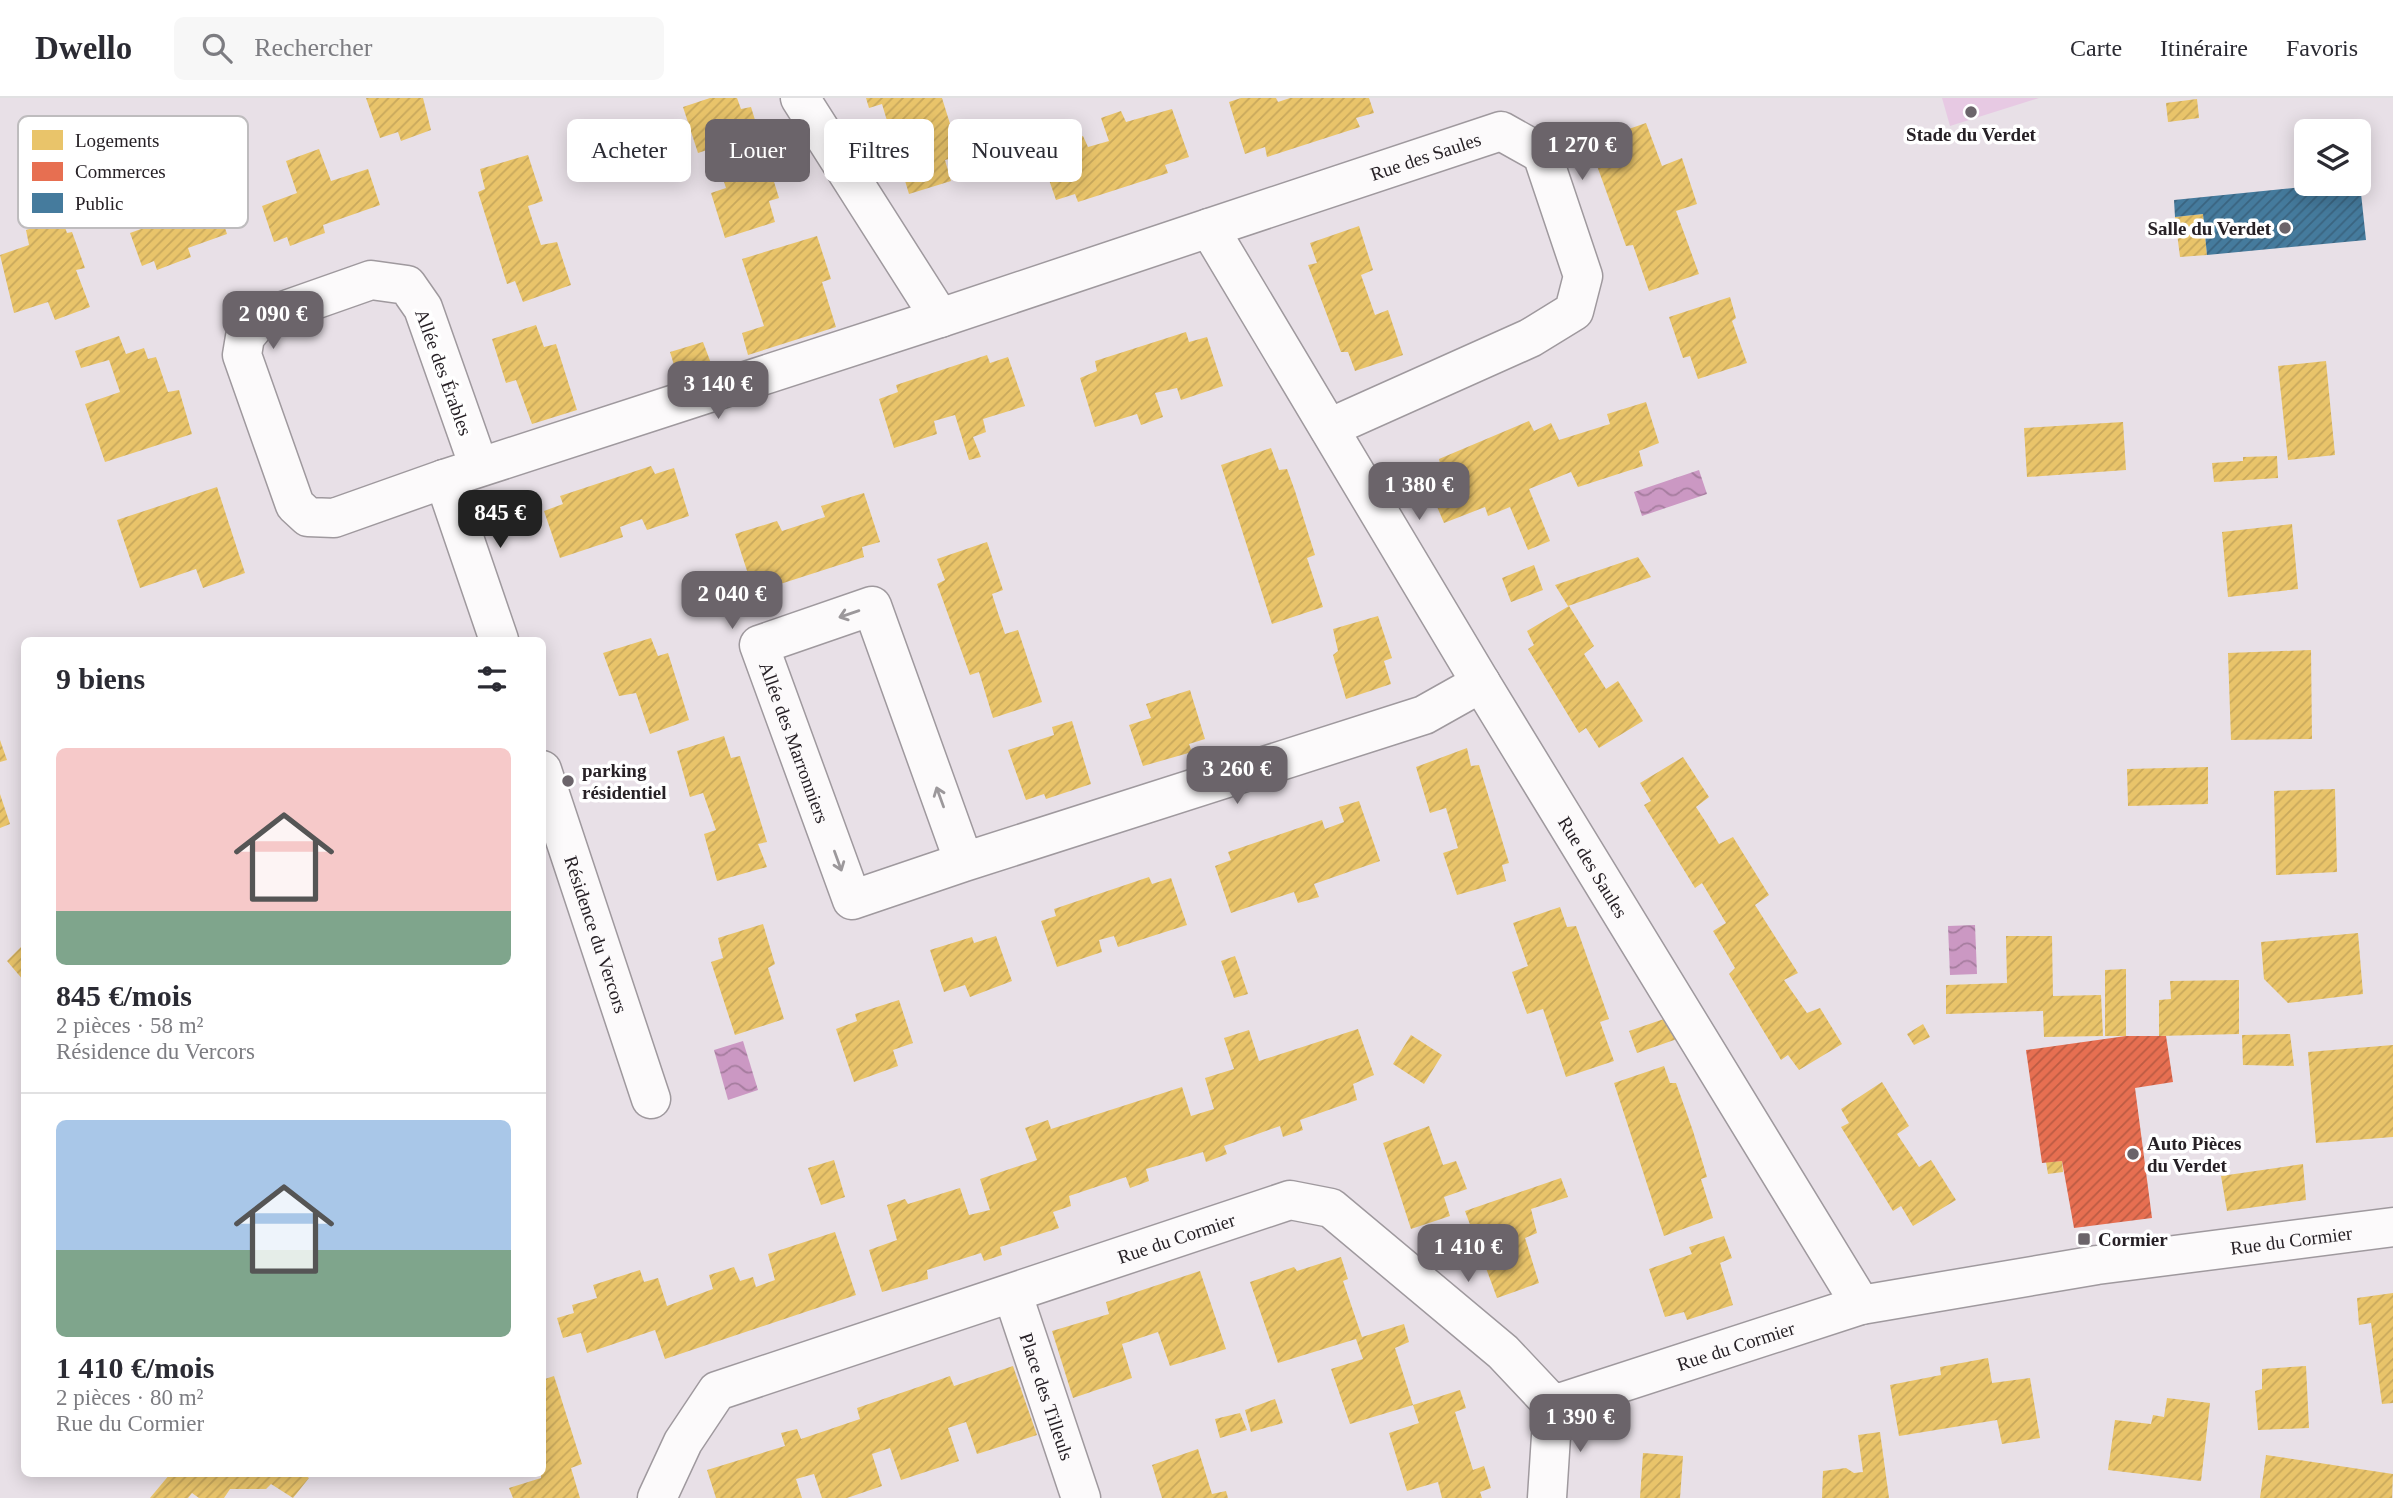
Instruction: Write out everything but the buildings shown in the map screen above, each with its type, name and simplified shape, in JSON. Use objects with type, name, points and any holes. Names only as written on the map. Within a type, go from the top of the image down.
[{"type":"street","points":[[800,98],[940,318]]},
{"type":"street","name":"Rue des Saules","points":[[940,318],[1501,131],[1542,154],[1583,276],[1574,312],[1531,338],[1329,428]]},
{"type":"street","name":"Rue des Saules","points":[[1209,228],[1481,683],[1861,1304]]},
{"type":"street","name":"Allée des Érables","points":[[461,473],[423,308],[407,285],[371,280],[260,319],[245,337],[242,355],[295,505],[308,517],[334,518],[461,473],[940,318]]},
{"type":"street","points":[[461,473],[498,637]]},
{"type":"street","name":"Allée des Marronniers","points":[[964,862],[872,606],[759,645],[852,900],[1424,715],[1481,683]]},
{"type":"street","name":"Résidence du Vercors","points":[[546,783],[651,1099]]},
{"type":"street","name":"Rue du Cormier","points":[[657,1498],[683,1442],[717,1391],[1013,1295],[1290,1200],[1331,1208],[1503,1352],[1553,1405],[1861,1304],[2097,1265],[2393,1227]]},
{"type":"street","name":"Place des Tilleuls","points":[[1013,1295],[1082,1498]]},
{"type":"street","points":[[1547,1498],[1553,1405]]},
{"type":"shaded area","name":"Stade du Verdet","points":[[1942,98],[2039,98],[1950,126]]},
{"type":"water","points":[[1699,470],[1707,494],[1642,516],[1634,492]]},
{"type":"water","points":[[1975,925],[1977,974],[1950,975],[1948,926]]},
{"type":"water","points":[[743,1041],[758,1090],[728,1100],[714,1050]]},
{"type":"place","name":"Stade du Verdet","points":[[1971,112]]},
{"type":"place","name":"Salle du Verdet","points":[[2285,228]]},
{"type":"place","name":"parking résidentiel","points":[[568,781]]},
{"type":"place","name":"Auto Pièces du Verdet","points":[[2133,1154]]},
{"type":"place","name":"Cormier","points":[[2084,1239]]}]
